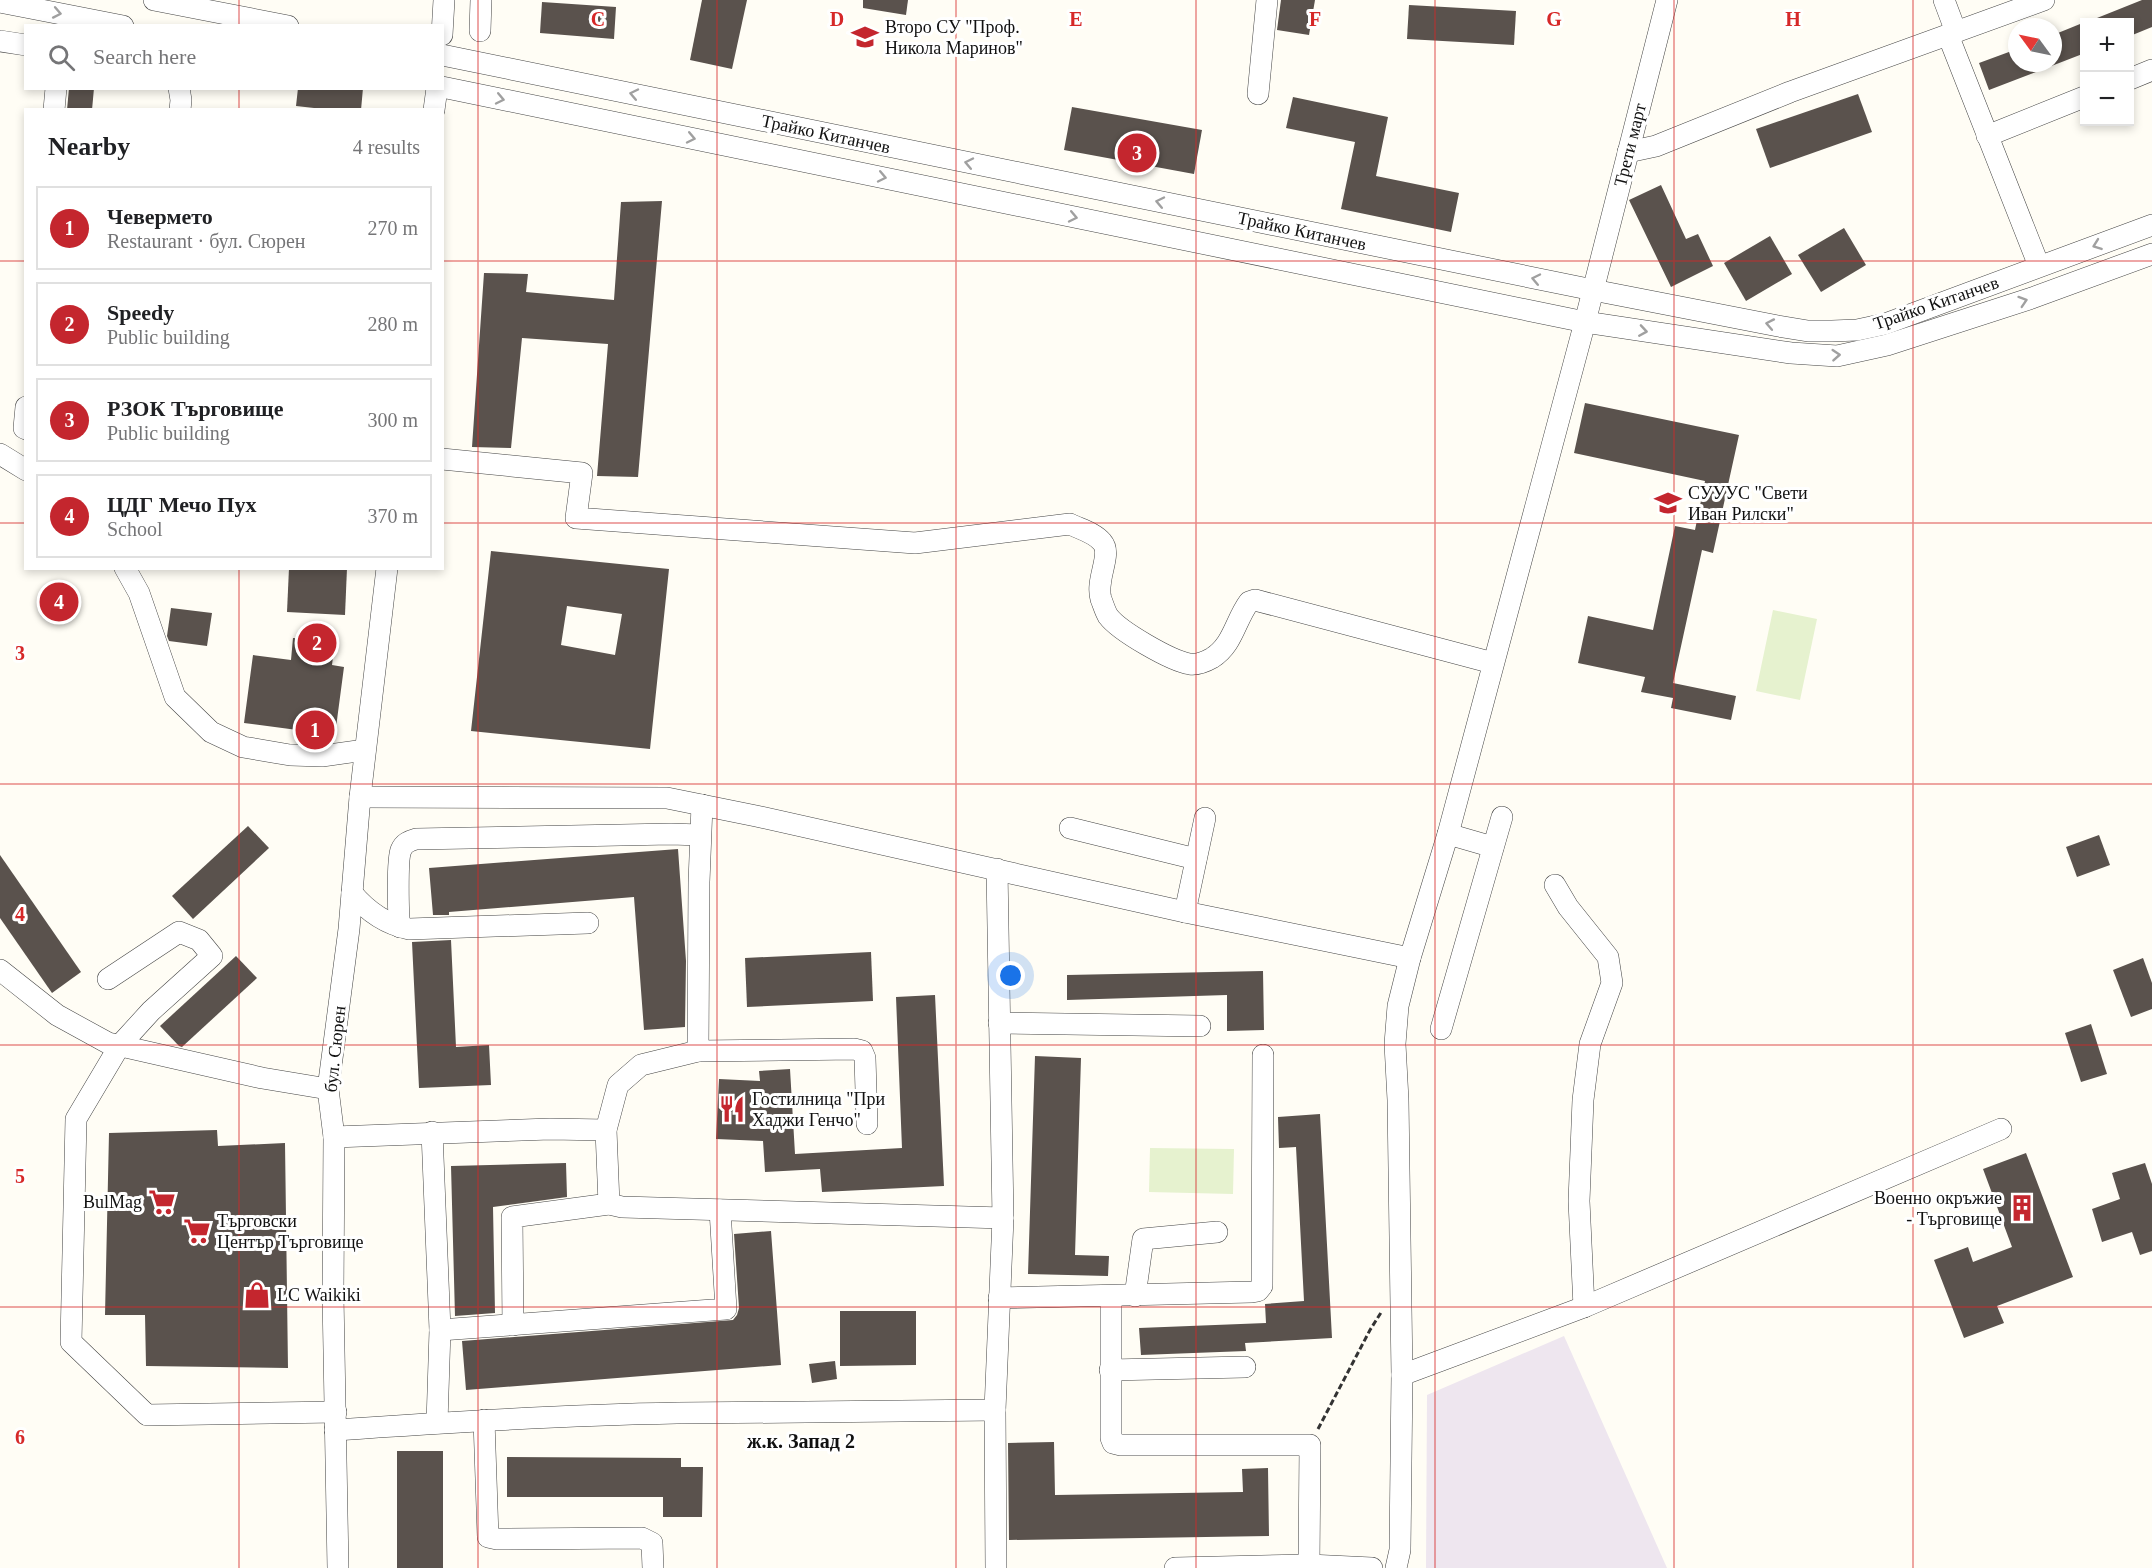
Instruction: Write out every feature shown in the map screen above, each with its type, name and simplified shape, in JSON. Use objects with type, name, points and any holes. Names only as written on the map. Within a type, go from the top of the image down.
[{"type":"street","points":[[154,0],[278,24]]},
{"type":"street","points":[[443,24],[444,0]]},
{"type":"street","points":[[480,31],[481,0]]},
{"type":"street","points":[[1258,94],[1267,0]]},
{"type":"street","name":"Трети март","points":[[1396,1568],[1400,1550],[1402,1375],[1398,1100],[1395,1044],[1398,1006],[1410,957],[1448,834],[1585,322],[1667,0]]},
{"type":"street","points":[[1944,0],[1952,34],[1987,136],[2039,266]]},
{"type":"street","points":[[1629,152],[1656,146],[1790,92],[2044,0]]},
{"type":"street","points":[[0,2],[113,24]]},
{"type":"street","points":[[0,41],[24,45]]},
{"type":"street","name":"Трайко Китанчев","points":[[444,55],[1593,290],[1798,329],[1832,332],[1857,330],[1884,324],[2152,225]]},
{"type":"street","points":[[2134,77],[2152,70]]},
{"type":"street","name":"Трайко Китанчев","points":[[444,87],[1585,322],[1791,353],[1837,356],[1887,345],[2032,298],[2152,254]]},
{"type":"street","points":[[54,108],[56,90]]},
{"type":"street","points":[[179,90],[180,108]]},
{"type":"street","points":[[434,108],[437,90]]},
{"type":"street","points":[[1987,136],[2080,99]]},
{"type":"street","points":[[0,454],[24,469]]},
{"type":"street","points":[[444,459],[582,472],[576,518],[915,543],[1070,524],[1103,542],[1106,555],[1098,585],[1108,616],[1120,627],[1152,648],[1192,664],[1203,663],[1214,657],[1227,644],[1235,632],[1245,607],[1249,602],[1255,600],[1493,663]]},
{"type":"street","points":[[127,570],[138,593],[175,697],[211,732],[243,747],[290,755],[322,756],[365,750]]},
{"type":"street","points":[[138,593],[141,570]]},
{"type":"street","name":"бул. Сюрен","points":[[338,1568],[333,1296],[334,1137],[328,1089],[349,929],[360,797],[387,570]]},
{"type":"street","points":[[360,797],[667,798],[1185,912],[1410,957]]},
{"type":"street","points":[[698,1051],[702,805]]},
{"type":"street","points":[[1441,1029],[1502,817]]},
{"type":"street","points":[[1185,912],[1205,818]]},
{"type":"street","points":[[1070,828],[1196,859]]},
{"type":"street","points":[[400,927],[398,915],[400,850],[407,841],[671,834],[700,836]]},
{"type":"street","points":[[1448,834],[1493,848]]},
{"type":"street","points":[[996,1568],[995,1410],[1004,1218],[997,869]]},
{"type":"street","points":[[1554,885],[1568,908],[1608,957],[1612,983],[1590,1044],[1583,1100],[1579,1201],[1584,1307]]},
{"type":"street","points":[[352,893],[366,910],[400,927],[426,930],[588,923]]},
{"type":"street","points":[[108,979],[180,932],[199,940],[212,956],[151,1011],[120,1045],[76,1119],[71,1342],[147,1415],[437,1423],[675,1413],[868,1413],[995,1410]]},
{"type":"street","points":[[0,970],[57,1016],[108,1043],[262,1078],[328,1089]]},
{"type":"street","points":[[999,1023],[1200,1026]]},
{"type":"street","points":[[609,1204],[606,1130],[618,1085],[641,1065],[698,1051],[854,1049],[862,1051],[865,1058],[867,1124]]},
{"type":"street","points":[[999,1298],[1135,1296],[1258,1290],[1262,1286],[1263,1055]]},
{"type":"street","points":[[1402,1375],[1584,1307],[2001,1129]]},
{"type":"street","points":[[334,1137],[432,1132],[606,1130]]},
{"type":"street","points":[[432,1132],[440,1330],[437,1423]]},
{"type":"street","points":[[513,1325],[512,1217],[609,1204],[622,1207],[1004,1218]]},
{"type":"street","points":[[440,1330],[726,1309],[720,1210]]},
{"type":"street","points":[[1135,1296],[1143,1239],[1216,1232]]},
{"type":"street","points":[[1111,1296],[1110,1370],[1113,1443],[1121,1445],[1310,1445],[1309,1565]]},
{"type":"street","points":[[1110,1370],[1245,1367]]},
{"type":"street","points":[[484,1420],[488,1537],[497,1539],[642,1538],[652,1543],[653,1568]]},
{"type":"street","points":[[1175,1568],[1309,1565],[1372,1568]]},
{"type":"path","points":[[1310,1445],[1382,1311]]},
{"type":"shaded area","points":[[1564,1336],[1667,1568],[1426,1568],[1427,1395]]},
{"type":"green space","points":[[1773,610],[1817,619],[1800,700],[1756,691]]},
{"type":"green space","points":[[1150,1148],[1234,1149],[1233,1194],[1149,1192]]},
{"type":"building","points":[[702,0],[747,0],[732,69],[690,60]]},
{"type":"building","points":[[863,0],[908,0],[906,15],[863,8]]},
{"type":"building","points":[[1281,0],[1315,0],[1309,35],[1277,30]]},
{"type":"building","points":[[2142,0],[2152,0],[2152,27],[2134,34],[2134,18],[2097,18]]},
{"type":"building","points":[[542,2],[616,7],[614,39],[540,33]]},
{"type":"building","points":[[1409,5],[1516,11],[1514,45],[1407,39]]},
{"type":"building","points":[[2080,24],[2080,55],[2062,62],[2062,31]]},
{"type":"building","points":[[2008,52],[2008,72],[2036,72],[1989,90],[1979,63]]},
{"type":"building","points":[[69,90],[94,90],[92,108],[67,108]]},
{"type":"building","points":[[298,90],[363,90],[361,108],[296,106]]},
{"type":"building","points":[[1858,94],[1872,132],[1770,168],[1756,129]]},
{"type":"building","points":[[1293,97],[1388,117],[1376,176],[1459,193],[1451,232],[1341,209],[1355,142],[1286,128]]},
{"type":"building","points":[[1072,107],[1202,130],[1194,174],[1064,150]]},
{"type":"building","points":[[1661,185],[1686,239],[1698,234],[1713,266],[1671,287],[1629,200]]},
{"type":"building","points":[[662,201],[638,477],[597,476],[608,344],[522,338],[511,448],[472,447],[484,273],[528,274],[526,292],[614,300],[621,202]]},
{"type":"building","points":[[1844,228],[1866,265],[1821,292],[1798,255]]},
{"type":"building","points":[[1770,236],[1792,274],[1746,301],[1724,263]]},
{"type":"building","points":[[1585,403],[1739,435],[1713,553],[1702,550],[1673,683],[1736,696],[1731,720],[1671,708],[1673,698],[1641,692],[1645,677],[1578,663],[1588,616],[1653,630],[1675,526],[1695,530],[1705,481],[1574,453]]},
{"type":"building","points":[[491,551],[669,569],[650,749],[471,731]],"holes":[[[567,606],[622,614],[615,655],[561,645]]]},
{"type":"building","points":[[289,570],[347,570],[345,615],[287,612]]},
{"type":"building","points":[[171,608],[212,613],[207,646],[169,641],[167,636]]},
{"type":"building","points":[[293,638],[335,641],[332,665],[344,667],[335,735],[244,723],[253,655],[291,660]]},
{"type":"building","points":[[248,826],[269,848],[193,919],[172,896]]},
{"type":"building","points":[[2099,835],[2110,865],[2077,877],[2066,847]]},
{"type":"building","points":[[678,849],[686,961],[685,1027],[644,1030],[634,897],[433,915],[429,868]]},
{"type":"building","points":[[0,855],[81,972],[52,993],[0,918]]},
{"type":"building","points":[[451,940],[456,1047],[489,1045],[491,1085],[419,1088],[412,942]]},
{"type":"building","points":[[871,952],[873,1001],[747,1007],[745,958]]},
{"type":"building","points":[[236,956],[257,978],[182,1047],[179,1046],[160,1026]]},
{"type":"building","points":[[2143,958],[2152,983],[2152,1009],[2131,1017],[2113,970]]},
{"type":"building","points":[[1263,971],[1264,1030],[1227,1031],[1227,995],[1067,1000],[1067,975]]},
{"type":"building","points":[[935,995],[944,1186],[822,1192],[820,1169],[765,1172],[763,1141],[716,1139],[719,1079],[760,1081],[759,1071],[790,1069],[795,1154],[902,1148],[896,997]]},
{"type":"building","points":[[2091,1024],[2107,1074],[2081,1082],[2065,1033]]},
{"type":"building","points":[[1035,1056],[1081,1058],[1075,1255],[1109,1256],[1108,1276],[1028,1274]]},
{"type":"building","points":[[1320,1114],[1332,1338],[1245,1343],[1246,1351],[1141,1355],[1139,1328],[1266,1323],[1265,1304],[1304,1301],[1296,1147],[1279,1148],[1278,1117]]},
{"type":"building","name":"Търговски Център Търговище","points":[[217,1130],[218,1146],[285,1143],[288,1368],[146,1366],[145,1315],[105,1315],[109,1133]]},
{"type":"building","name":"Военно окръжие - Търговище","points":[[2026,1153],[2073,1277],[1997,1306],[2004,1323],[1964,1338],[1934,1260],[1968,1247],[1973,1262],[2012,1247],[1983,1169]]},
{"type":"building","points":[[566,1163],[567,1197],[493,1207],[495,1313],[455,1316],[451,1166]]},
{"type":"building","points":[[2145,1163],[2152,1184],[2152,1251],[2140,1255],[2132,1232],[2102,1242],[2092,1209],[2120,1199],[2112,1173]]},
{"type":"building","points":[[771,1231],[781,1365],[466,1390],[462,1341],[733,1320],[739,1308],[734,1234]]},
{"type":"building","points":[[840,1311],[916,1311],[916,1365],[840,1366]]},
{"type":"building","points":[[835,1361],[837,1379],[812,1383],[809,1364]]},
{"type":"building","points":[[1054,1442],[1055,1495],[1243,1492],[1242,1469],[1268,1468],[1269,1536],[1009,1540],[1008,1443]]},
{"type":"building","points":[[397,1451],[443,1451],[443,1568],[397,1568]]},
{"type":"building","points":[[507,1457],[681,1458],[681,1467],[703,1467],[702,1517],[663,1517],[663,1497],[507,1497]]},
{"type":"place","name":"Второ СУ \"Проф. Никола Маринов\"","points":[[865,37]]},
{"type":"place","name":"РЗОК Търговище","points":[[1137,153]]},
{"type":"place","name":"СУУУС \"Свети Иван Рилски\"","points":[[1668,503]]},
{"type":"place","name":"ЦДГ Мечо Пух","points":[[59,602]]},
{"type":"place","name":"Speedy","points":[[317,643]]},
{"type":"place","name":"Чевермето","points":[[315,730]]},
{"type":"place","name":"Гостилница \"При Хаджи Генчо\"","points":[[732,1109]]},
{"type":"place","name":"BulMag","points":[[162,1202]]},
{"type":"place","name":"Военно окръжие - Търговище","points":[[2022,1208]]},
{"type":"place","name":"Търговски Център Търговище","points":[[197,1231]]},
{"type":"place","name":"LC Waikiki","points":[[257,1295]]},
{"type":"district","name":"ж.к. Запад 2","points":[[801,1441]]}]
